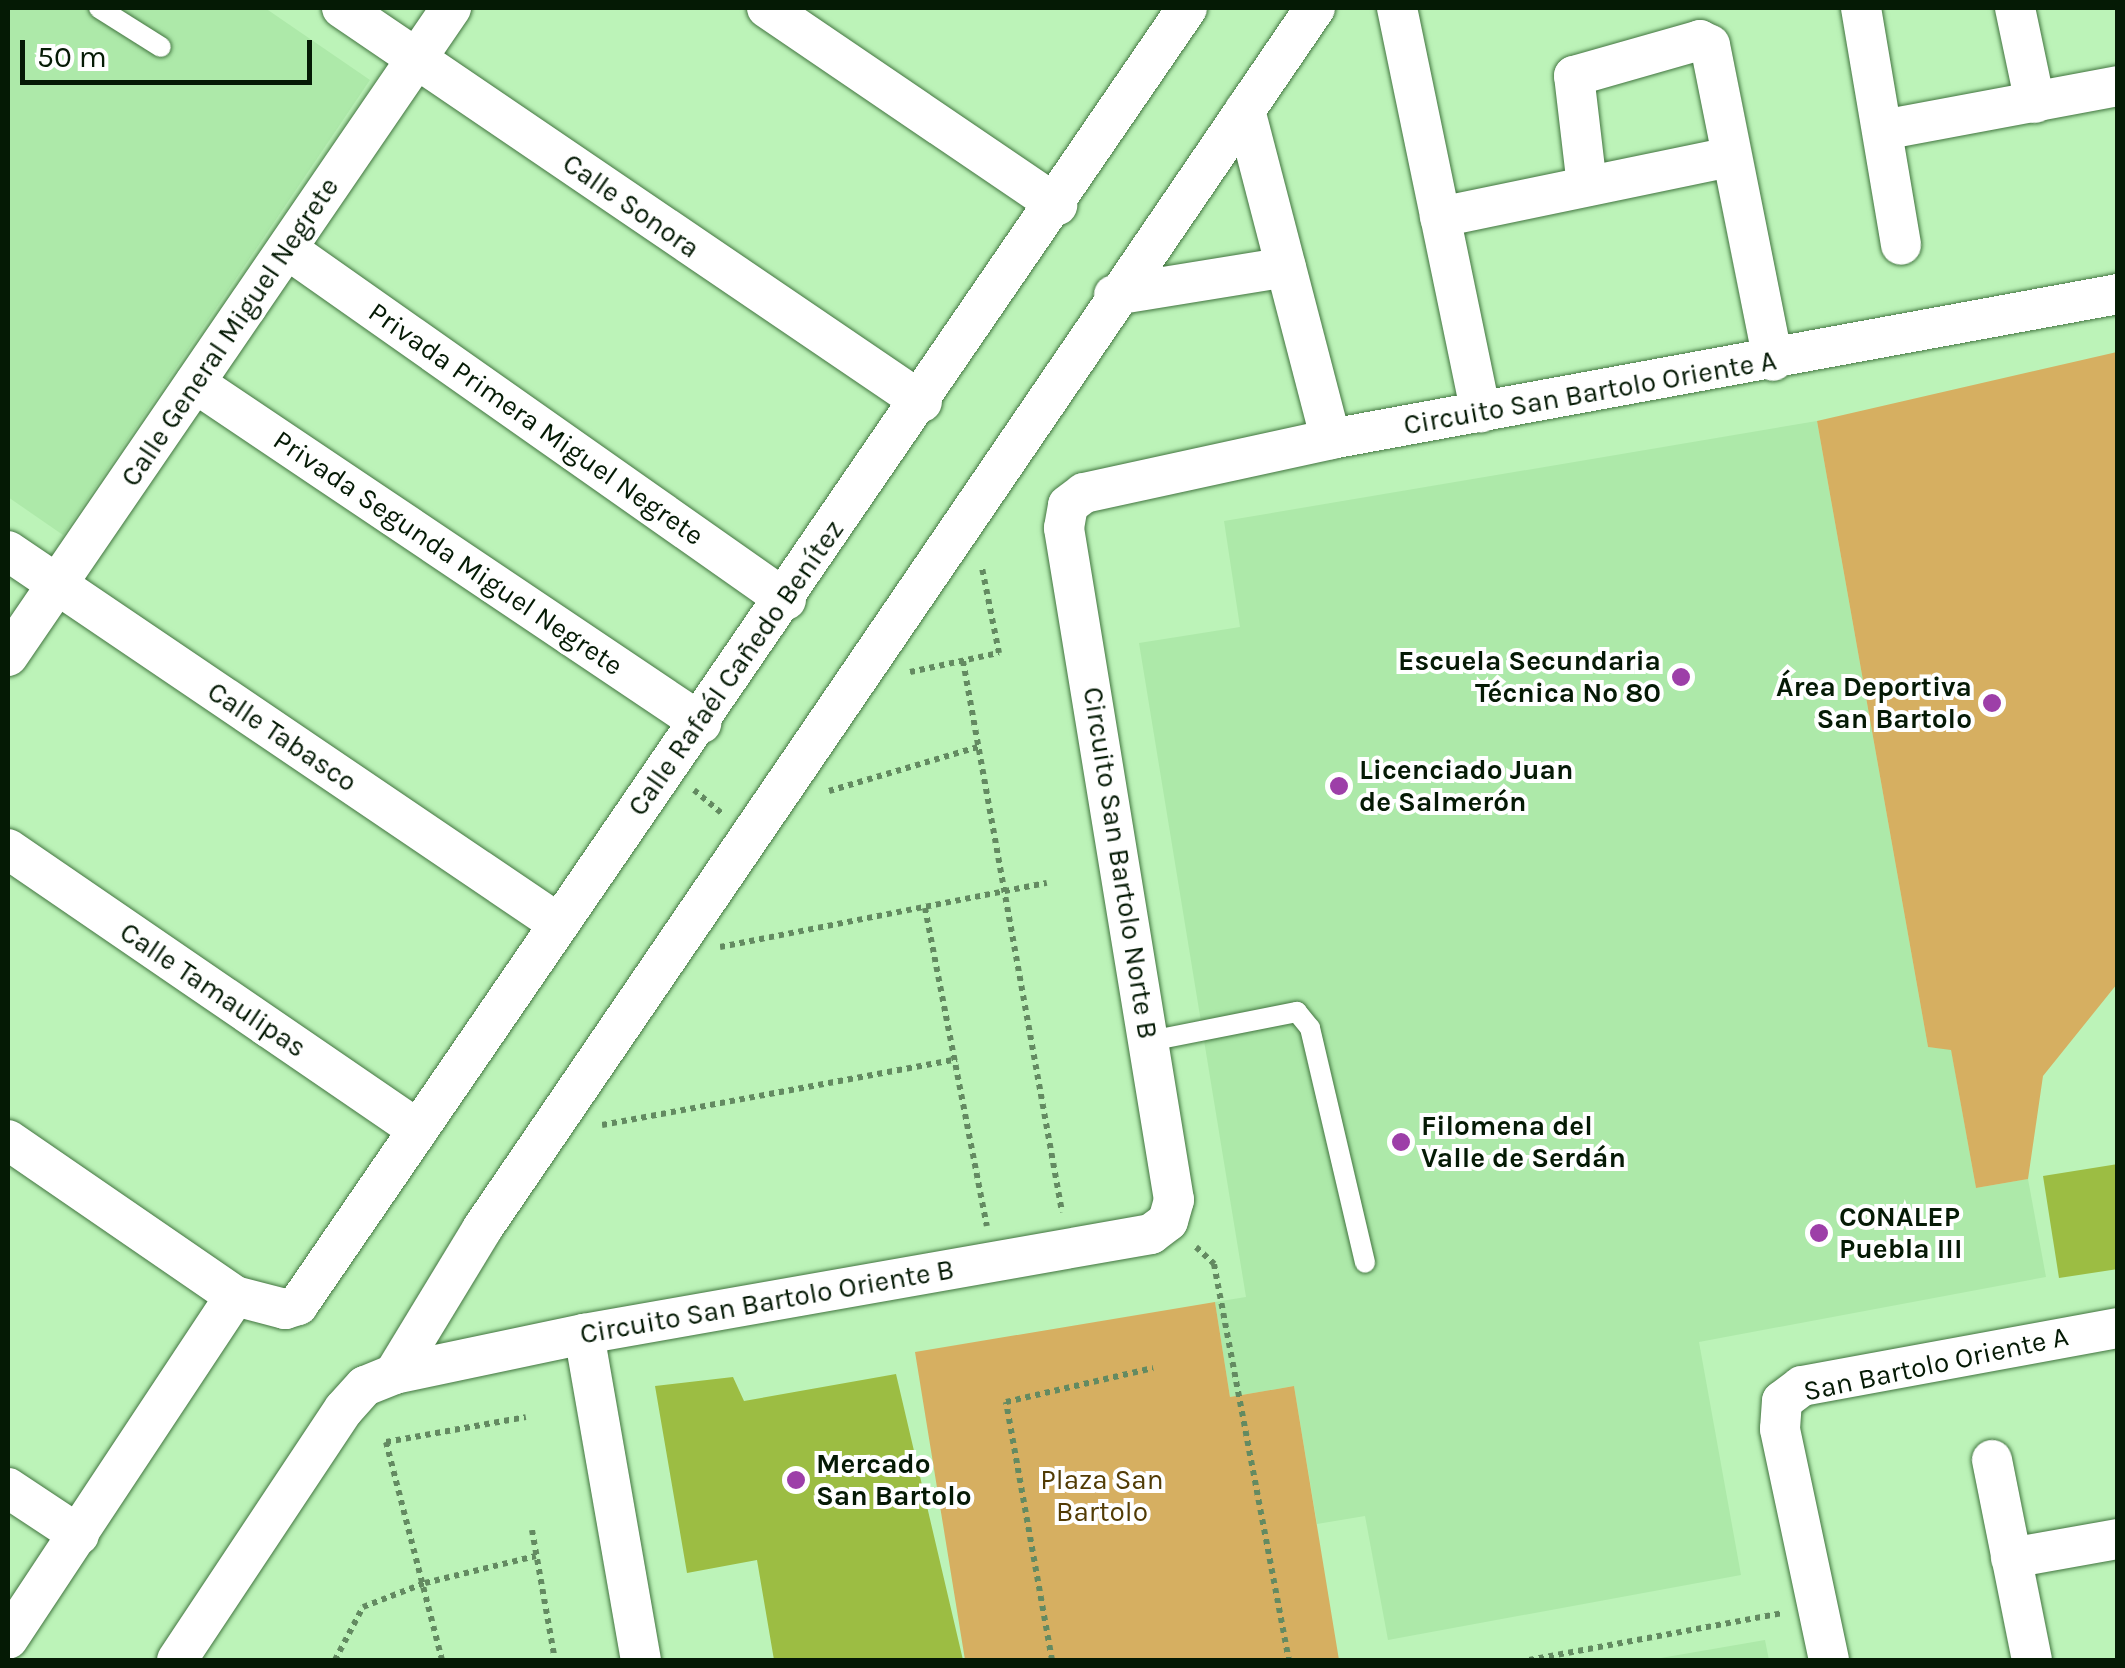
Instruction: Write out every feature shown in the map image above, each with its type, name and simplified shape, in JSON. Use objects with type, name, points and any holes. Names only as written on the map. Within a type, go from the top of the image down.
[{"type":"street","name":"Calle Sonora","points":[[342,8],[922,402]]},
{"type":"street","name":"Calle General Miguel Negrete","points":[[8,656],[452,8]]},
{"type":"street","points":[[768,8],[1057,205]]},
{"type":"street","points":[[177,1660],[344,1409],[380,1380],[856,684],[1114,294],[1315,8]]},
{"type":"street","points":[[1397,8],[1481,412]]},
{"type":"street","points":[[1861,8],[1901,245]]},
{"type":"street","points":[[2015,8],[2035,103]]},
{"type":"street","name":"Calle Rafaél Cañedo Benítez","points":[[8,1638],[79,1535],[254,1301],[298,1304],[556,922],[702,723],[1057,205],[1181,9]]},
{"type":"street","points":[[1588,186],[1574,76],[1700,40],[1710,45],[1773,361]]},
{"type":"street","points":[[1884,130],[2118,86]]},
{"type":"street","points":[[1246,110],[1332,440]]},
{"type":"street","points":[[1440,217],[1731,157]]},
{"type":"street","name":"Privada Primera Miguel Negrete","points":[[286,249],[786,600]]},
{"type":"street","points":[[1114,294],[1286,267]]},
{"type":"street","name":"Circuito San Bartolo Oriente A","points":[[1068,505],[1084,492],[1332,440],[2118,294]]},
{"type":"street","name":"Privada Segunda Miguel Negrete","points":[[196,383],[702,723]]},
{"type":"street","name":"Circuito San Bartolo Norte B","points":[[1068,505],[1064,528],[1174,1200],[1168,1221]]},
{"type":"street","name":"Calle Tabasco","points":[[8,551],[556,922]]},
{"type":"street","name":"Calle Tamaulipas","points":[[8,849],[418,1130]]},
{"type":"street","points":[[8,1140],[254,1301]]},
{"type":"street","name":"Circuito San Bartolo Oriente B","points":[[380,1380],[584,1334],[1150,1234],[1168,1221]]},
{"type":"street","name":"San Bartolo Oriente A","points":[[1829,1660],[1780,1428],[1782,1401],[1802,1386],[2118,1328]]},
{"type":"street","points":[[584,1334],[641,1660]]},
{"type":"street","points":[[1992,1460],[2032,1660]]},
{"type":"street","points":[[8,1488],[79,1535]]},
{"type":"street","points":[[2011,1558],[2118,1539]]},
{"type":"lane","points":[[99,8],[161,47]]},
{"type":"lane","points":[[1150,1040],[1296,1012],[1310,1028],[1365,1263]]},
{"type":"path","points":[[856,684],[999,653],[970,514]]},
{"type":"path","points":[[963,661],[982,746],[1070,1248]]},
{"type":"path","points":[[668,769],[761,823],[982,746]]},
{"type":"path","points":[[670,956],[1046,883]]},
{"type":"path","points":[[925,908],[957,1059],[992,1262]]},
{"type":"path","points":[[547,1135],[957,1059]]},
{"type":"path","points":[[1168,1221],[1214,1264],[1289,1660]]},
{"type":"path","points":[[1052,1660],[1006,1402],[1153,1368]]},
{"type":"path","points":[[442,1660],[386,1442],[526,1417]]},
{"type":"path","points":[[532,1530],[555,1660]]},
{"type":"path","points":[[334,1660],[363,1607],[425,1583],[536,1556]]},
{"type":"path","points":[[1529,1660],[1818,1606]]},
{"type":"shaded area","points":[[8,8],[265,8],[370,80],[63,535],[8,497]]},
{"type":"shaded area","points":[[1817,421],[1928,1047],[1951,1049],[1976,1188],[2028,1179],[2046,1277],[1699,1342],[1741,1575],[1388,1640],[1365,1516],[1317,1524],[1294,1386],[1230,1397],[1215,1302],[1246,1297],[1139,643],[1240,627],[1224,521]]},
{"type":"shaded area","points":[[1765,1640],[1769,1660],[1649,1660]]},
{"type":"green space","name":"Área Deportiva San Bartolo","points":[[2117,352],[2117,984],[2043,1076],[2028,1179],[1976,1188],[1951,1050],[1928,1047],[1817,421]]},
{"type":"green space","name":"Plaza San Bartolo","points":[[1215,1302],[1230,1397],[1294,1386],[1339,1660],[965,1660],[915,1352]]},
{"type":"building","points":[[2118,1164],[2118,1269],[2059,1278],[2043,1176]]},
{"type":"building","name":"Mercado San Bartolo","points":[[896,1374],[963,1660],[774,1660],[757,1560],[687,1573],[655,1386],[733,1377],[744,1401]]},
{"type":"place","name":"Escuela Secundaria Técnica Nº 80","points":[[1681,677]]},
{"type":"place","name":"Área Deportiva San Bartolo","points":[[1992,703]]},
{"type":"place","name":"Licenciado Juan de Salmerón","points":[[1339,786]]},
{"type":"place","name":"Filomena del Valle de Serdán","points":[[1401,1142]]},
{"type":"place","name":"CONALEP Puebla III","points":[[1819,1233]]},
{"type":"place","name":"Mercado San Bartolo","points":[[796,1480]]}]
